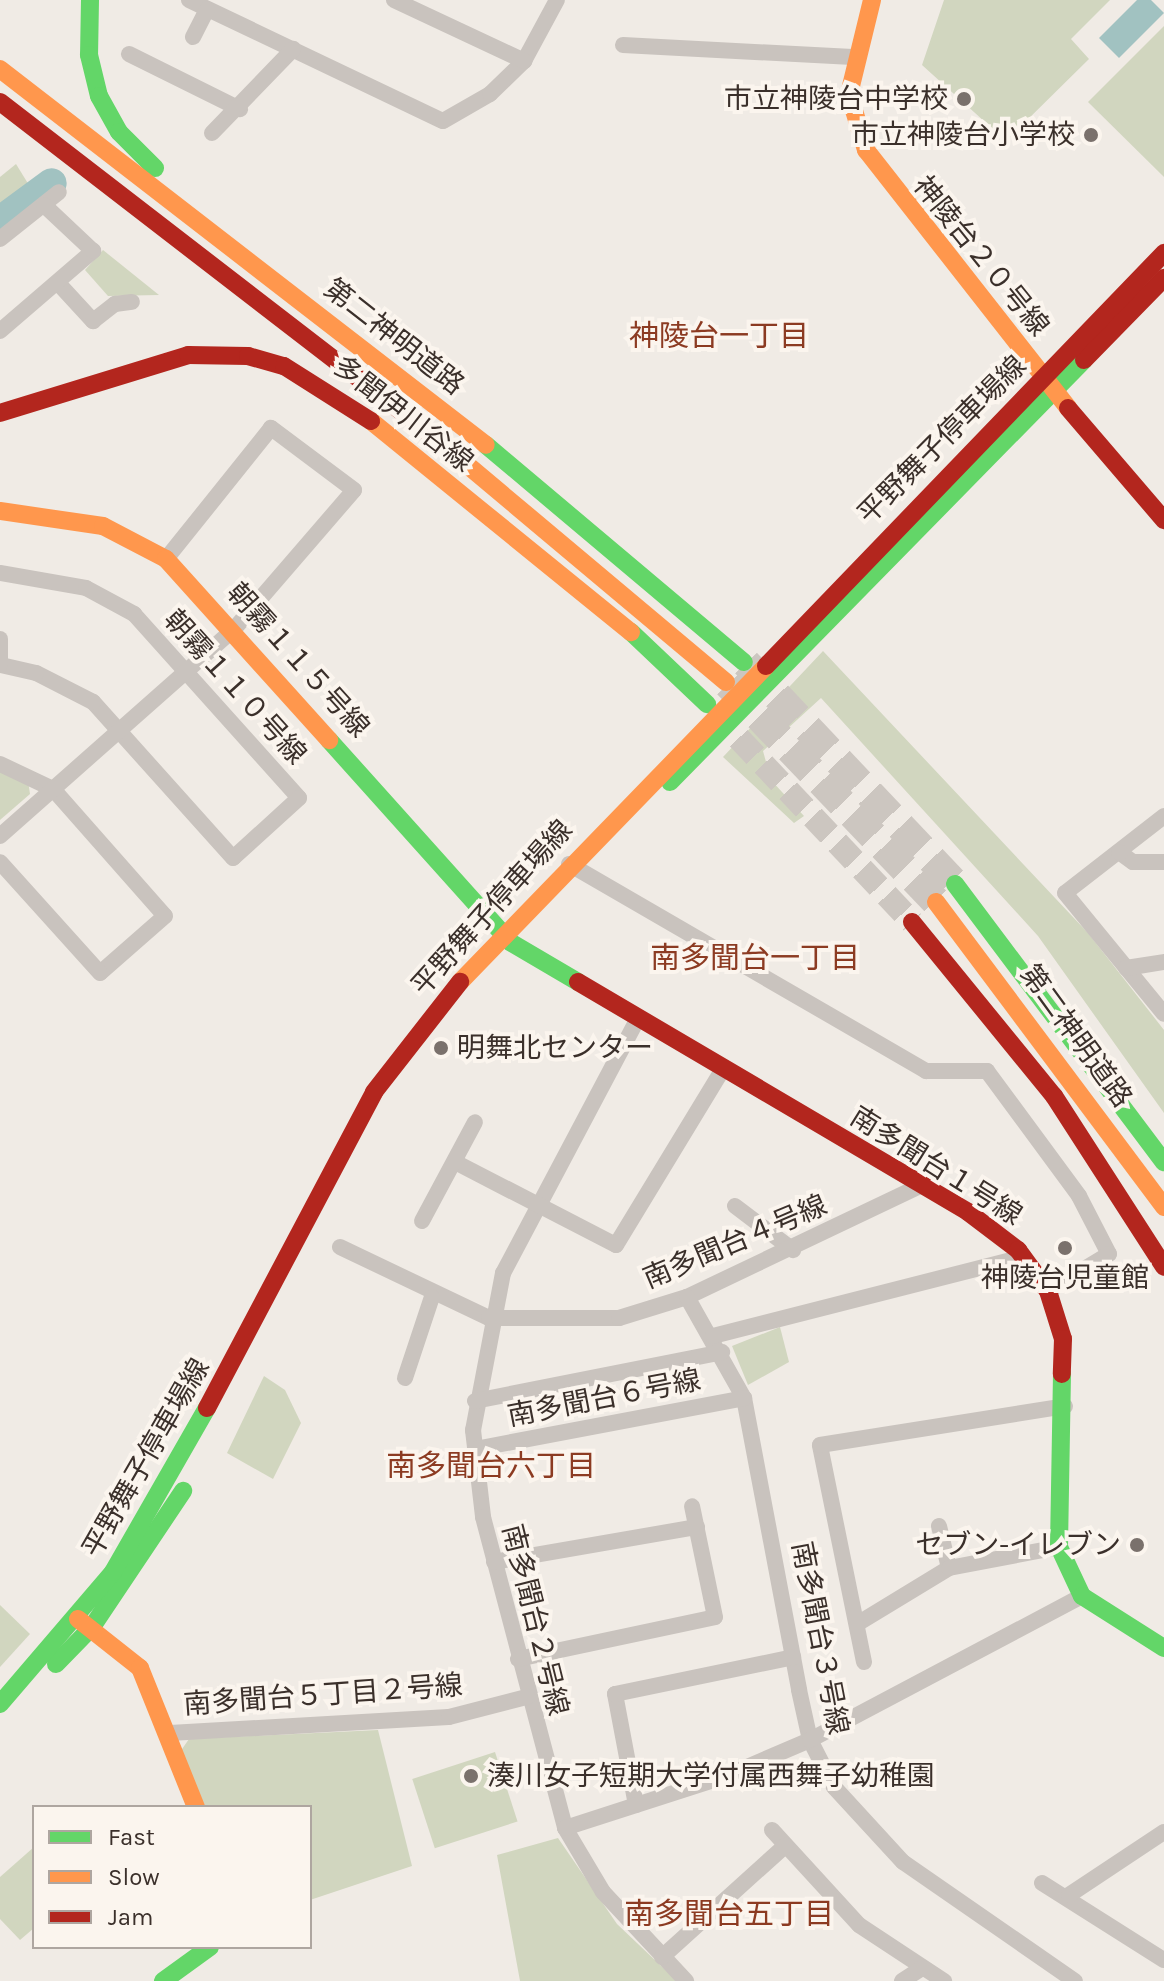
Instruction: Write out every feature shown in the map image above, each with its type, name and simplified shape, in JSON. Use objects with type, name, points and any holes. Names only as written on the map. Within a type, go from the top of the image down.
[{"type":"main road","points":[[90,0],[91,66],[108,115],[204,225]]},
{"type":"main road","name":"神陵台２０号線","points":[[872,0],[853,57],[849,94],[866,150],[1050,387],[1164,520]]},
{"type":"main road","name":"第二神明道路","points":[[0,69],[555,498],[744,662]]},
{"type":"main road","name":"第二神明道路","points":[[0,103],[471,465],[726,682]]},
{"type":"main road","name":"平野舞子停車場線","points":[[1050,387],[1164,253]]},
{"type":"main road","name":"平野舞子停車場線","points":[[0,1723],[160,1533],[236,1392],[292,1257],[372,1121],[506,938],[1050,387],[1164,278]]},
{"type":"main road","name":"多聞伊川谷線","points":[[0,413],[188,355],[248,356],[284,366],[363,415],[646,644],[707,704]]},
{"type":"main road","name":"朝霧１１５号線","points":[[0,511],[103,526],[166,559],[235,628],[506,938]]},
{"type":"main road","name":"第二神明道路","points":[[955,884],[1164,1162]]},
{"type":"main road","name":"第二神明道路","points":[[936,902],[1164,1207]]},
{"type":"main road","points":[[912,922],[1054,1096],[1164,1267]]},
{"type":"main road","name":"南多聞台１号線","points":[[506,938],[636,1022],[999,1232],[1024,1257],[1048,1291],[1063,1339],[1065,1406],[1059,1547],[1082,1596]]},
{"type":"main road","points":[[1082,1596],[1164,1648]]},
{"type":"main road","points":[[84,1623],[140,1668],[170,1733],[195,1805]]},
{"type":"main road","name":"平野舞子停車場線","points":[[0,1704],[84,1623]]},
{"type":"main road","points":[[163,1981],[207,1949]]},
{"type":"street","points":[[189,0],[443,121],[490,94],[524,61],[542,38],[557,0]]},
{"type":"street","points":[[394,0],[524,61]]},
{"type":"street","points":[[193,37],[207,9]]},
{"type":"street","points":[[623,45],[853,57]]},
{"type":"street","points":[[212,133],[240,109],[293,49]]},
{"type":"street","points":[[129,54],[240,109]]},
{"type":"street","points":[[0,239],[59,192]]},
{"type":"street","points":[[0,331],[93,251],[44,205]]},
{"type":"street","points":[[58,283],[93,321],[115,304],[132,302]]},
{"type":"street","points":[[0,836],[235,628],[354,490],[271,428],[166,559]]},
{"type":"street","name":"朝霧１１０号線","points":[[0,573],[86,588],[134,614],[190,669],[299,798],[233,858],[119,731],[75,689],[0,665],[0,639]]},
{"type":"street","points":[[0,764],[53,789],[165,916],[100,973],[0,862]]},
{"type":"street","points":[[1164,816],[1065,893],[1164,1014]]},
{"type":"street","points":[[1119,852],[1133,862],[1164,862]]},
{"type":"street","points":[[574,868],[926,1071],[987,1071],[1079,1196],[1109,1254],[1048,1291]]},
{"type":"street","points":[[1126,968],[1164,962]]},
{"type":"street","name":"南多聞台２号線","points":[[636,1022],[535,1202],[489,1318],[475,1401],[475,1449],[494,1562],[527,1697],[565,1828],[603,1892],[686,1981]]},
{"type":"street","points":[[455,1162],[616,1245],[722,1071]]},
{"type":"street","points":[[422,1221],[475,1122]]},
{"type":"street","name":"南多聞台４号線","points":[[340,1247],[432,1297],[489,1318],[619,1318],[687,1297],[793,1250],[920,1186]]},
{"type":"street","points":[[735,1206],[793,1250]]},
{"type":"street","points":[[713,1336],[1024,1257]]},
{"type":"street","points":[[405,1378],[432,1297]]},
{"type":"street","name":"南多聞台３号線","points":[[687,1297],[713,1336],[744,1398],[810,1740],[834,1787],[879,1842],[1075,1981]]},
{"type":"street","points":[[475,1401],[722,1352]]},
{"type":"street","name":"南多聞台６号線","points":[[475,1449],[744,1398]]},
{"type":"street","points":[[864,1662],[820,1445],[1065,1406]]},
{"type":"street","points":[[518,1659],[715,1617],[692,1506]]},
{"type":"street","points":[[939,1526],[949,1568]]},
{"type":"street","points":[[494,1562],[697,1527]]},
{"type":"street","points":[[857,1624],[949,1568],[1059,1547]]},
{"type":"street","points":[[565,1828],[810,1740],[1082,1596]]},
{"type":"street","points":[[636,1805],[615,1694],[793,1657]]},
{"type":"street","name":"南多聞台５丁目２号線","points":[[170,1733],[449,1717],[527,1697]]},
{"type":"street","points":[[772,1830],[859,1925],[944,1981]]},
{"type":"street","points":[[1069,1895],[1164,1832]]},
{"type":"street","points":[[662,1957],[785,1846]]},
{"type":"street","points":[[1042,1883],[1069,1895],[1164,1960]]},
{"type":"street","points":[[902,1981],[922,1968]]},
{"type":"green space","points":[[944,0],[1110,0],[1071,39],[1089,59],[1006,141],[922,65]]},
{"type":"green space","points":[[1164,26],[1164,177],[1088,102]]},
{"type":"green space","points":[[16,164],[32,190],[0,215],[0,177]]},
{"type":"green space","points":[[103,250],[159,295],[108,296],[85,270]]},
{"type":"green space","points":[[823,651],[1088,933],[1164,1030],[1164,1113],[1038,936],[821,698],[763,751],[771,780],[804,816],[794,823],[723,757]]},
{"type":"green space","points":[[0,771],[28,781],[30,794],[0,820]]},
{"type":"green space","points":[[780,1327],[789,1362],[748,1385],[732,1346]]},
{"type":"green space","points":[[264,1376],[285,1390],[301,1423],[273,1479],[227,1453]]},
{"type":"green space","points":[[0,1605],[30,1634],[0,1667]]},
{"type":"green space","points":[[378,1730],[412,1866],[312,1899],[312,1805],[203,1805],[180,1752],[189,1739]]},
{"type":"green space","points":[[495,1752],[518,1821],[435,1848],[412,1779]]},
{"type":"green space","points":[[558,1838],[617,1924],[677,1981],[520,1981],[497,1855]]},
{"type":"green space","points":[[32,1849],[32,1930],[20,1940],[0,1919],[0,1877]]},
{"type":"water","points":[[1137,0],[1151,0],[1164,13],[1119,58],[1099,38]]},
{"type":"waterway","points":[[0,221],[52,183]]},
{"type":"tunnel","points":[[746,663],[955,884]]},
{"type":"tunnel","points":[[728,684],[936,902]]},
{"type":"tunnel","points":[[714,712],[912,922]]},
{"type":"traffic: fast","points":[[90,0],[89,55],[99,96],[119,132],[155,168]]},
{"type":"traffic: fast","points":[[670,782],[1084,360]]},
{"type":"traffic: fast","points":[[486,445],[744,662]]},
{"type":"traffic: fast","points":[[631,632],[707,704]]},
{"type":"traffic: fast","points":[[329,740],[510,942],[578,982]]},
{"type":"traffic: fast","points":[[955,884],[1164,1162]]},
{"type":"traffic: fast","points":[[1062,1374],[1059,1547],[1082,1596],[1164,1648]]},
{"type":"traffic: fast","points":[[0,1704],[113,1572],[207,1408]]},
{"type":"traffic: fast","points":[[56,1664],[92,1627],[183,1491]]},
{"type":"traffic: fast","points":[[163,1981],[207,1949]]},
{"type":"traffic: slow","points":[[872,0],[849,94],[866,150],[1068,408]]},
{"type":"traffic: slow","points":[[0,69],[486,445]]},
{"type":"traffic: slow","points":[[371,421],[631,632]]},
{"type":"traffic: slow","points":[[428,432],[726,682]]},
{"type":"traffic: slow","points":[[0,511],[103,526],[166,559],[329,740]]},
{"type":"traffic: slow","points":[[460,982],[766,666]]},
{"type":"traffic: slow","points":[[936,902],[1164,1207]]},
{"type":"traffic: slow","points":[[78,1619],[140,1668],[195,1805]]},
{"type":"traffic: jam","points":[[0,102],[428,432]]},
{"type":"traffic: jam","points":[[766,666],[1164,253]]},
{"type":"traffic: jam","points":[[1084,360],[1164,278]]},
{"type":"traffic: jam","points":[[0,413],[188,355],[248,356],[284,366],[371,421]]},
{"type":"traffic: jam","points":[[1068,408],[1164,520]]},
{"type":"traffic: jam","points":[[912,922],[1054,1096],[1164,1267]]},
{"type":"traffic: jam","points":[[207,1408],[374,1092],[460,982]]},
{"type":"traffic: jam","points":[[578,982],[968,1212],[1018,1250],[1048,1291],[1063,1339],[1062,1374]]},
{"type":"place","name":"市立神陵台中学校","points":[[964,99]]},
{"type":"place","name":"市立神陵台小学校","points":[[1091,135]]},
{"type":"place","name":"明舞北センター","points":[[441,1048]]},
{"type":"place","name":"神陵台児童館","points":[[1065,1248]]},
{"type":"place","name":"セブン-イレブン","points":[[1137,1545]]},
{"type":"place","name":"湊川女子短期大学付属西舞子幼稚園","points":[[471,1776]]},
{"type":"district","name":"神陵台一丁目","points":[[719,336]]},
{"type":"district","name":"南多聞台一丁目","points":[[755,958]]},
{"type":"district","name":"南多聞台六丁目","points":[[491,1466]]},
{"type":"district","name":"南多聞台五丁目","points":[[729,1914]]}]
